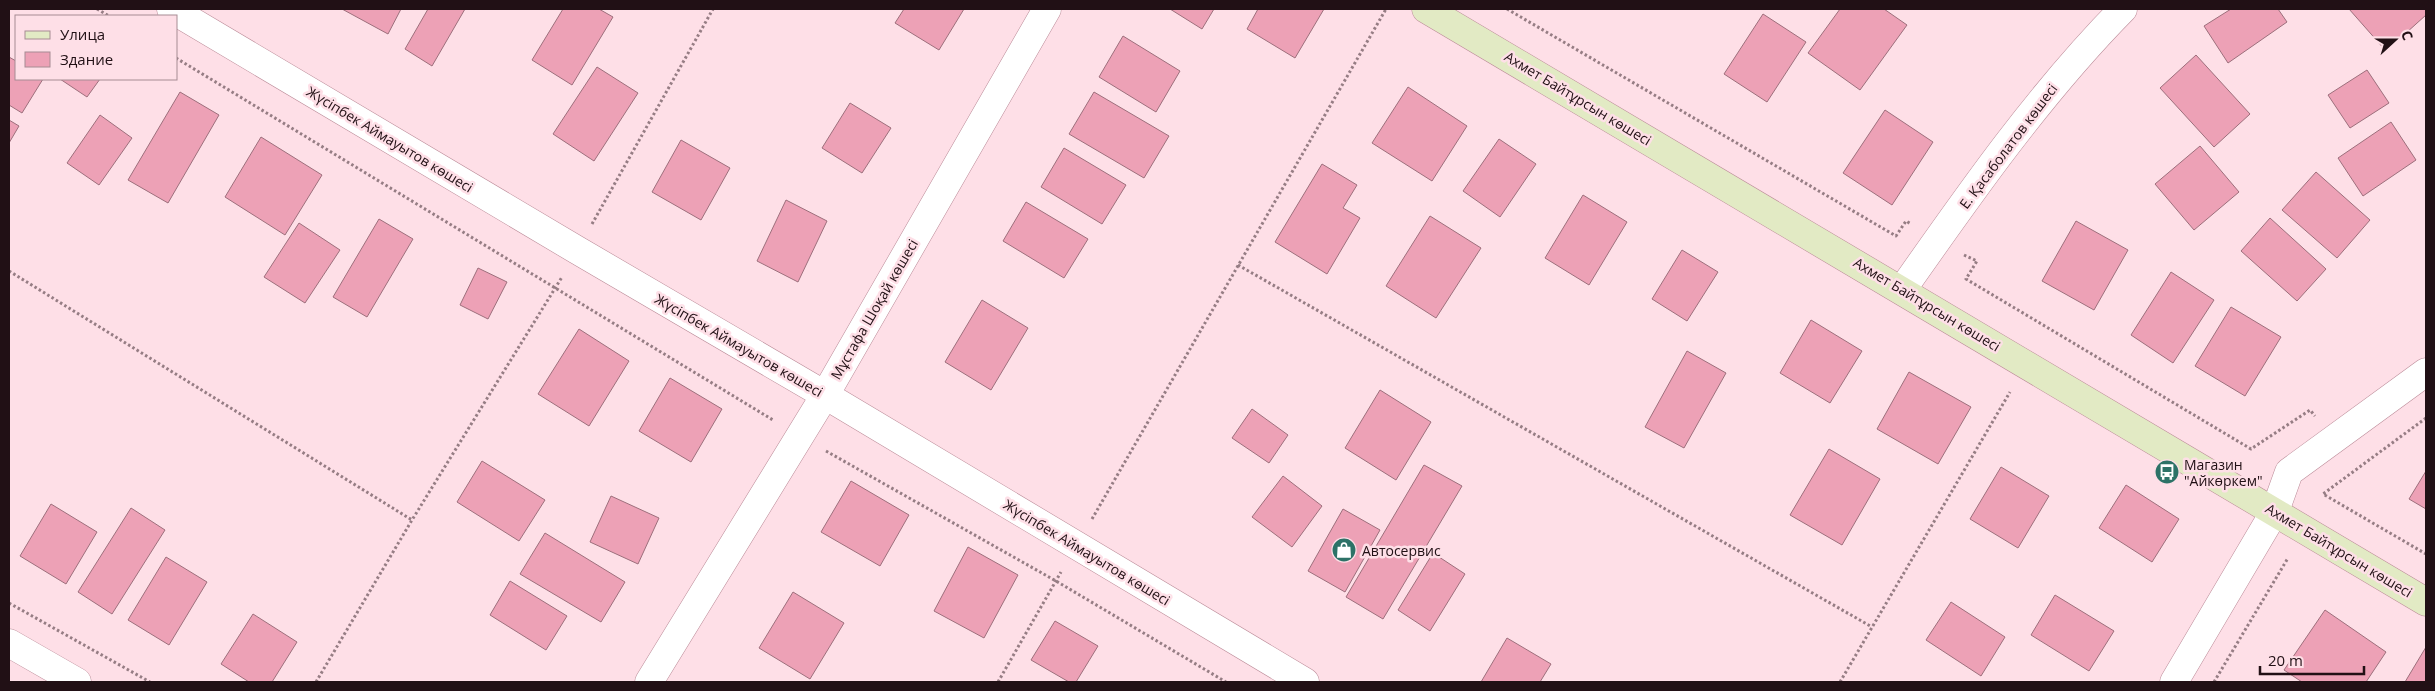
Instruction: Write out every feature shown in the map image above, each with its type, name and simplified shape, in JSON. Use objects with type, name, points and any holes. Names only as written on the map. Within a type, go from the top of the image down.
[{"type":"street","name":"Жүсіпбек Аймауытов көшесі","points":[[171,9],[825,395],[1305,682]]},
{"type":"street","name":"Мұстафа Шоқай көшесі","points":[[649,682],[825,395],[1047,9]]},
{"type":"street","name":"Ахмет Байтұрсын көшесі","points":[[1426,9],[2426,602]]},
{"type":"street","name":"Е. Қасаболатов көшесі","points":[[1902,290],[2043,99],[2097,35],[2123,9]]},
{"type":"street","points":[[2174,682],[2275,511],[2289,472],[2426,372]]},
{"type":"street","points":[[9,642],[77,682]]},
{"type":"path","points":[[316,682],[412,520],[555,290],[713,9]]},
{"type":"path","points":[[998,682],[1386,9]]},
{"type":"path","points":[[178,59],[555,290],[800,436],[1056,582],[1226,682]]},
{"type":"path","points":[[1238,266],[1872,627]]},
{"type":"path","points":[[9,271],[412,520]]},
{"type":"path","points":[[1840,682],[2027,364]]},
{"type":"path","points":[[2214,682],[2305,529],[2323,494],[2426,418]]},
{"type":"path","points":[[2323,494],[2426,554]]},
{"type":"path","points":[[9,603],[150,682]]},
{"type":"building","points":[[342,9],[401,9],[388,34]]},
{"type":"building","points":[[428,9],[465,9],[432,66],[405,49]]},
{"type":"building","points":[[563,9],[599,9],[613,17],[572,85],[532,60]]},
{"type":"building","points":[[904,9],[964,9],[939,50],[895,23]]},
{"type":"building","points":[[1170,9],[1214,9],[1202,29]]},
{"type":"building","points":[[1258,9],[1324,9],[1295,58],[1247,29]]},
{"type":"building","points":[[1840,9],[1884,9],[1907,25],[1860,90],[1808,53]]},
{"type":"building","points":[[2231,9],[2278,9],[2287,22],[2228,63],[2204,26]]},
{"type":"building","points":[[2349,9],[2426,9],[2426,15],[2386,51]]},
{"type":"building","points":[[1763,14],[1806,42],[1767,102],[1724,74]]},
{"type":"building","points":[[1123,36],[1180,71],[1156,112],[1099,77]]},
{"type":"building","points":[[2196,55],[2250,114],[2214,147],[2160,88]]},
{"type":"building","points":[[9,57],[15,60],[15,80],[42,80],[22,113],[9,105]]},
{"type":"building","points":[[597,67],[638,93],[594,161],[553,134]]},
{"type":"building","points":[[2367,70],[2389,103],[2350,128],[2328,95]]},
{"type":"building","points":[[62,80],[99,80],[87,97]]},
{"type":"building","points":[[1408,87],[1467,126],[1432,181],[1372,143]]},
{"type":"building","points":[[180,92],[219,115],[168,203],[128,180]]},
{"type":"building","points":[[1094,92],[1169,136],[1144,178],[1069,134]]},
{"type":"building","points":[[850,103],[891,128],[862,173],[822,148]]},
{"type":"building","points":[[1885,110],[1933,142],[1892,205],[1843,173]]},
{"type":"building","points":[[100,115],[132,138],[99,185],[67,163]]},
{"type":"building","points":[[9,120],[19,126],[9,143]]},
{"type":"building","points":[[2391,122],[2416,160],[2363,196],[2338,158]]},
{"type":"building","points":[[261,137],[322,175],[285,235],[225,197]]},
{"type":"building","points":[[1499,139],[1536,164],[1500,217],[1463,191]]},
{"type":"building","points":[[681,140],[730,168],[701,220],[652,192]]},
{"type":"building","points":[[2200,146],[2239,192],[2194,230],[2155,184]]},
{"type":"building","points":[[1064,148],[1126,185],[1102,224],[1041,187]]},
{"type":"building","points":[[1322,164],[1357,185],[1343,208],[1360,218],[1327,274],[1275,242]]},
{"type":"building","points":[[2316,172],[2370,220],[2337,258],[2282,210]]},
{"type":"building","points":[[1583,195],[1627,222],[1589,285],[1545,258]]},
{"type":"building","points":[[786,200],[827,221],[798,282],[757,261]]},
{"type":"building","points":[[1026,202],[1088,239],[1064,278],[1003,241]]},
{"type":"building","points":[[1430,216],[1481,248],[1436,318],[1386,286]]},
{"type":"building","points":[[2270,218],[2326,269],[2297,301],[2241,251]]},
{"type":"building","points":[[379,219],[413,239],[367,317],[333,297]]},
{"type":"building","points":[[2076,221],[2128,250],[2094,310],[2042,281]]},
{"type":"building","points":[[299,223],[340,250],[305,303],[264,277]]},
{"type":"building","points":[[1682,250],[1718,272],[1687,321],[1652,299]]},
{"type":"building","points":[[478,268],[507,282],[488,319],[460,305]]},
{"type":"building","points":[[2171,272],[2214,300],[2173,363],[2131,335]]},
{"type":"building","points":[[982,300],[1028,328],[991,390],[945,362]]},
{"type":"building","points":[[2231,307],[2281,337],[2245,396],[2195,366]]},
{"type":"building","points":[[1811,320],[1862,351],[1830,403],[1780,373]]},
{"type":"building","points":[[579,329],[629,361],[589,426],[538,394]]},
{"type":"building","points":[[1687,351],[1726,373],[1684,448],[1645,427]]},
{"type":"building","points":[[1909,372],[1971,407],[1938,464],[1877,429]]},
{"type":"building","points":[[670,378],[722,409],[691,462],[639,431]]},
{"type":"building","points":[[1380,390],[1431,422],[1396,480],[1345,448]]},
{"type":"building","points":[[1252,409],[1288,435],[1269,463],[1232,438]]},
{"type":"building","points":[[1829,449],[1880,479],[1842,545],[1790,515]]},
{"type":"building","points":[[482,461],[545,500],[519,541],[457,502]]},
{"type":"building","points":[[1424,465],[1462,486],[1383,619],[1346,597]]},
{"type":"building","points":[[2001,467],[2049,496],[2018,548],[1970,519]]},
{"type":"building","points":[[2426,471],[2426,509],[2409,499]]},
{"type":"building","points":[[1283,476],[1322,506],[1292,547],[1252,517]]},
{"type":"building","points":[[851,481],[909,515],[880,566],[821,532]]},
{"type":"building","points":[[2126,485],[2179,519],[2152,562],[2099,528]]},
{"type":"building","points":[[611,496],[659,518],[638,564],[590,542]]},
{"type":"building","points":[[51,504],[97,532],[66,584],[20,556]]},
{"type":"building","points":[[131,508],[165,530],[112,614],[78,592]]},
{"type":"building","name":"Автосервис","points":[[1343,509],[1380,530],[1345,592],[1308,571]]},
{"type":"building","points":[[545,533],[625,582],[601,622],[520,574]]},
{"type":"building","points":[[968,547],[1018,575],[984,638],[934,611]]},
{"type":"building","points":[[1433,553],[1465,574],[1430,631],[1398,610]]},
{"type":"building","points":[[166,557],[207,582],[169,645],[128,620]]},
{"type":"building","points":[[510,581],[567,616],[546,650],[490,615]]},
{"type":"building","points":[[793,592],[844,623],[810,679],[759,648]]},
{"type":"building","points":[[2055,595],[2114,631],[2089,671],[2031,635]]},
{"type":"building","points":[[1951,602],[2005,637],[1981,676],[1926,640]]},
{"type":"building","points":[[2325,610],[2386,652],[2366,682],[2302,682],[2284,670]]},
{"type":"building","points":[[253,614],[297,642],[272,682],[249,682],[221,664]]},
{"type":"building","points":[[1055,621],[1098,646],[1076,682],[1069,682],[1031,660]]},
{"type":"building","points":[[1507,638],[1551,664],[1540,682],[1481,682]]},
{"type":"building","points":[[2426,647],[2426,682],[2405,682]]},
{"type":"place","name":"Магазин \"Айкөркем\"","points":[[2167,472]]},
{"type":"place","name":"Автосервис","points":[[1344,550]]}]
